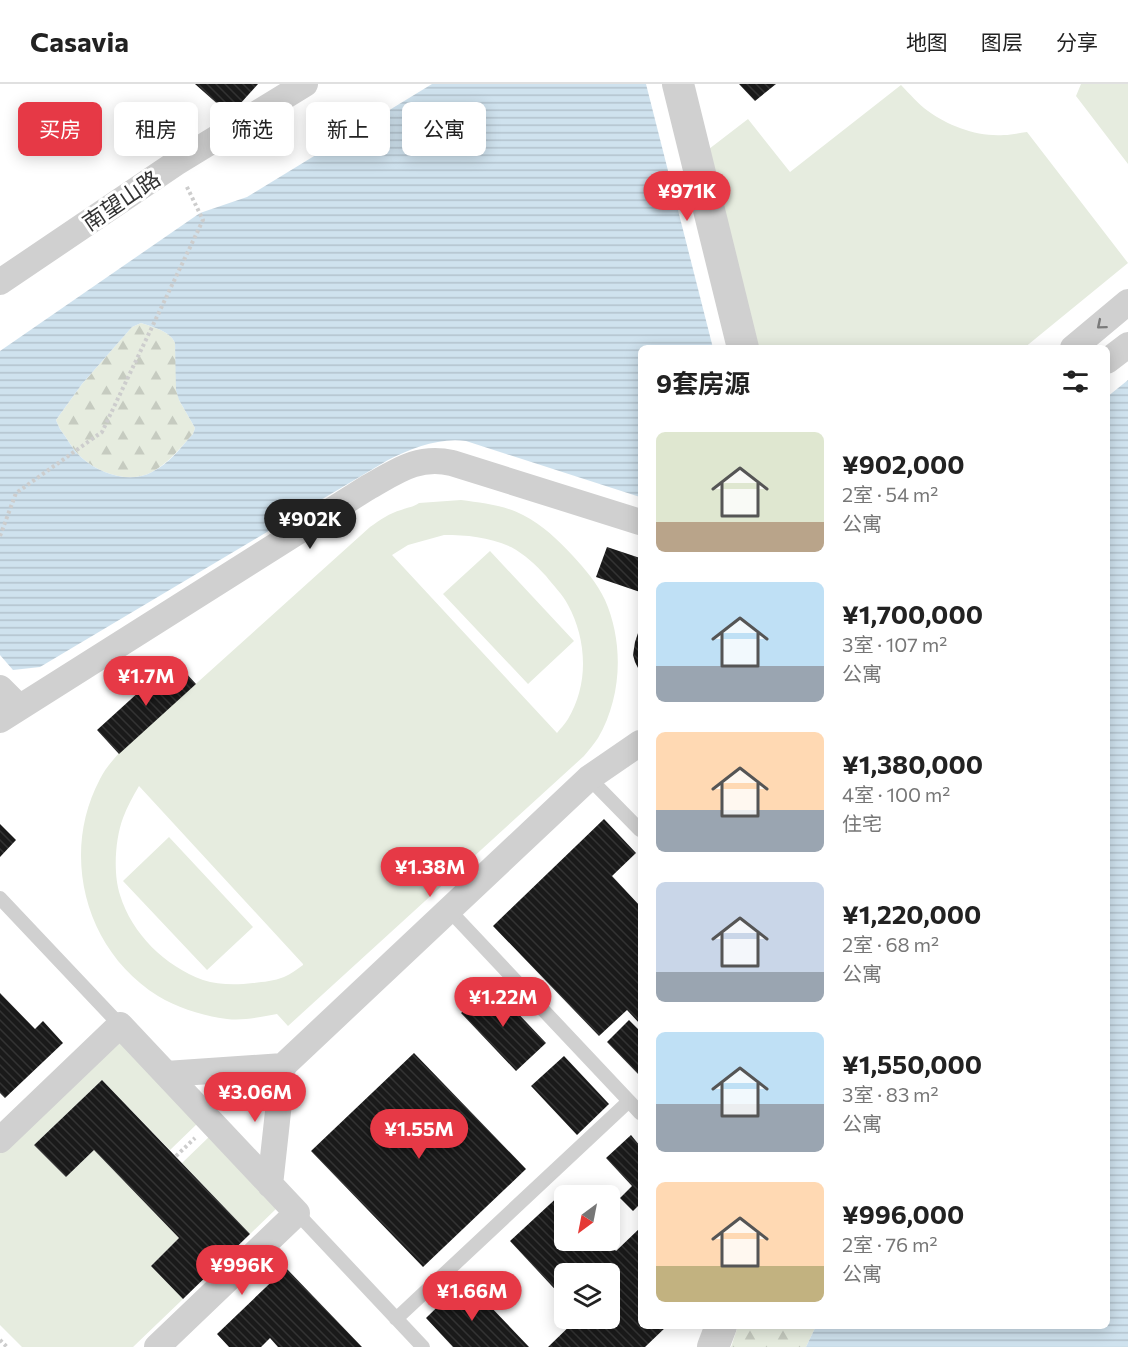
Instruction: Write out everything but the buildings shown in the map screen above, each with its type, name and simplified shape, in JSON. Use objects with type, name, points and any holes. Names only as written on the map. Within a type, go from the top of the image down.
[{"type":"street","name":"南望山路","points":[[0,282],[176,163],[304,84]]},
{"type":"street","points":[[678,84],[742,345]]},
{"type":"street","points":[[1077,345],[1128,302]]},
{"type":"street","points":[[1110,360],[1128,345]]},
{"type":"street","points":[[0,688],[9,714],[367,488],[408,466],[423,461],[439,460],[452,463],[638,521]]},
{"type":"street","points":[[166,1074],[283,1066],[597,772],[638,725]]},
{"type":"street","points":[[597,772],[638,745]]},
{"type":"street","points":[[0,1140],[120,1025],[297,1213],[159,1346]]},
{"type":"street","points":[[270,1185],[283,1066]]},
{"type":"street","points":[[713,1347],[720,1329]]},
{"type":"lane","points":[[597,772],[638,827]]},
{"type":"lane","points":[[0,898],[120,1025]]},
{"type":"lane","points":[[449,910],[638,1111]]},
{"type":"lane","points":[[396,1319],[629,1101]]},
{"type":"lane","points":[[297,1213],[423,1347]]},
{"type":"path","points":[[0,536],[16,493],[102,432],[203,220],[176,163]]},
{"type":"path","points":[[0,1340],[7,1347]]},
{"type":"green space","points":[[1081,84],[1128,84],[1128,164],[1076,96]]},
{"type":"green space","points":[[901,85],[928,111],[964,129],[994,135],[1027,132],[1128,263],[1028,345],[754,345],[709,149],[748,119],[790,172]]},
{"type":"green space","points":[[141,323],[165,332],[173,339],[179,400],[195,428],[193,434],[179,449],[152,472],[134,477],[115,476],[97,469],[82,458],[56,420],[82,384],[132,327]]},
{"type":"green space","points":[[461,500],[493,505],[516,512],[550,533],[590,577],[602,594],[611,617],[618,670],[612,705],[598,738],[584,756],[288,1026],[277,1014],[246,1019],[227,1019],[191,1011],[158,996],[133,977],[113,954],[97,927],[87,899],[82,869],[82,838],[88,808],[100,779],[119,753],[370,527],[397,511],[419,503]],"holes":[[[444,535],[478,537],[511,547],[538,568],[566,601],[582,647],[582,677],[575,705],[567,721],[557,733],[392,555],[408,545]],[[139,786],[303,964],[303,965],[287,976],[272,980],[221,984],[189,974],[152,947],[125,909],[116,877],[120,826]]]},
{"type":"green space","points":[[490,551],[574,641],[528,684],[443,594]]},
{"type":"green space","points":[[169,837],[253,927],[207,970],[123,881]]},
{"type":"green space","points":[[118,1039],[199,1122],[170,1150],[102,1080],[34,1145],[66,1177],[94,1150],[179,1238],[151,1266],[183,1299],[133,1347],[22,1347],[0,1325],[0,1153]]},
{"type":"green space","points":[[211,1135],[279,1206],[250,1234],[182,1163]]},
{"type":"green space","points":[[737,1329],[815,1329],[806,1347],[731,1347]]},
{"type":"water","points":[[432,84],[646,84],[712,345],[638,345],[638,496],[466,441],[426,444],[388,460],[40,667],[13,670],[0,655],[0,351],[200,213],[247,197],[314,156],[390,156],[390,110],[402,102],[402,156],[486,156],[486,102],[403,102]],"holes":[[[141,323],[165,332],[175,343],[176,390],[195,428],[193,434],[169,460],[158,469],[143,476],[115,476],[97,469],[79,456],[56,420],[82,384],[132,327]]]},
{"type":"water","points":[[1128,380],[1128,1347],[806,1347],[815,1329],[1110,1329],[1110,395]]}]
